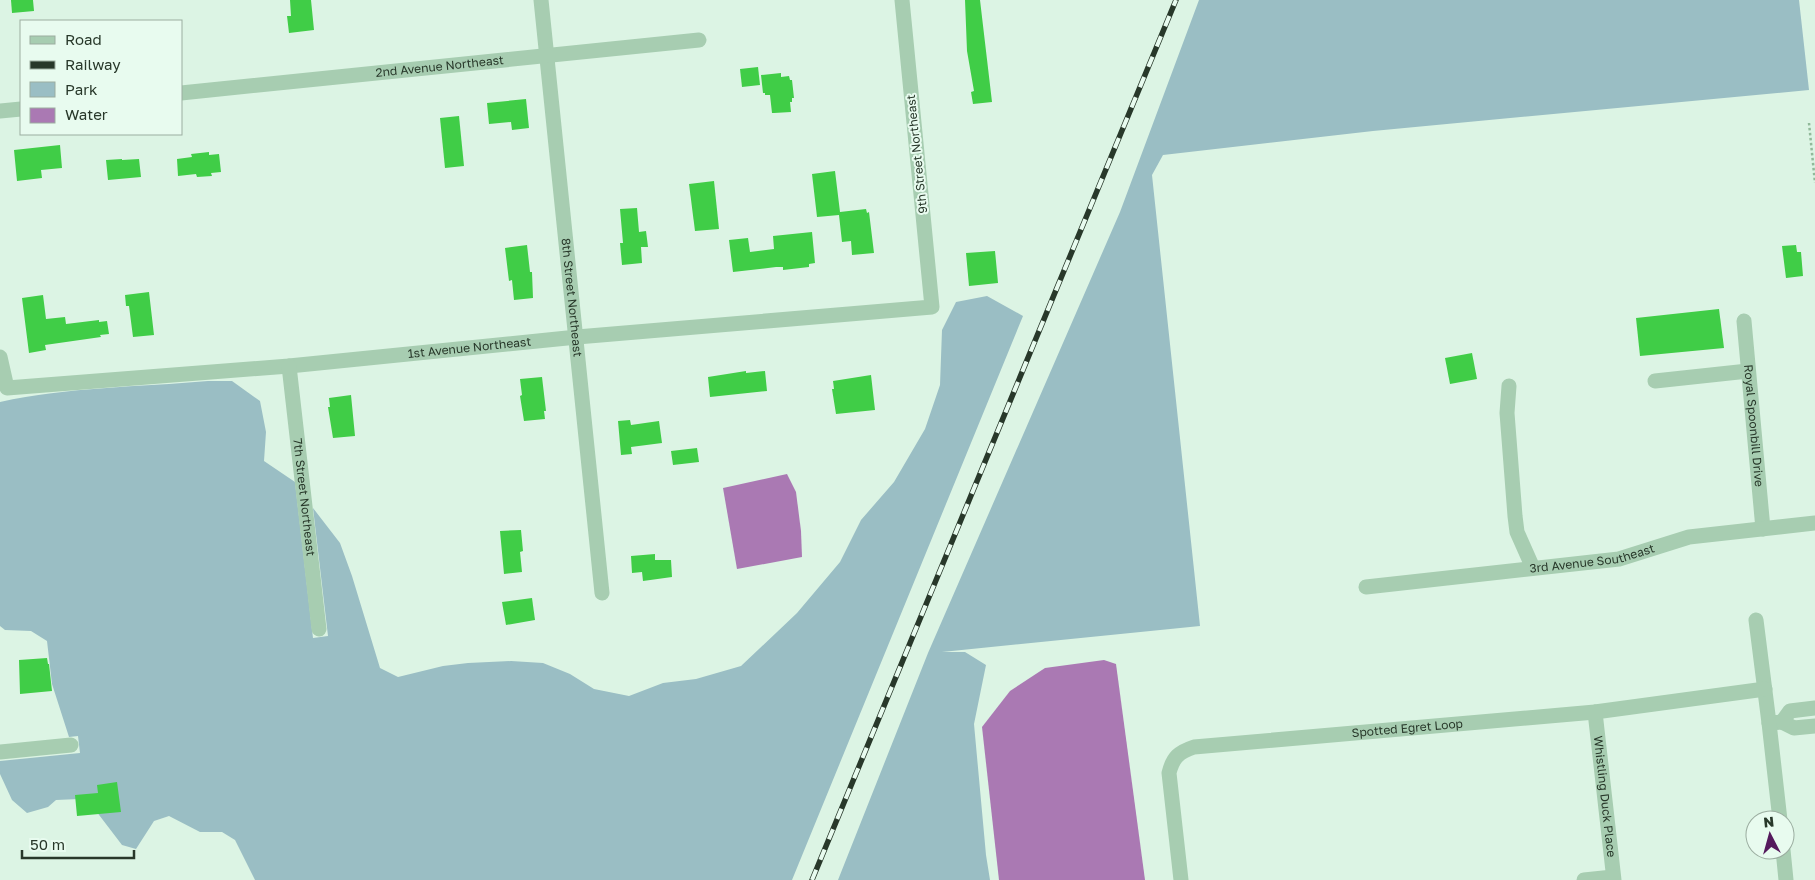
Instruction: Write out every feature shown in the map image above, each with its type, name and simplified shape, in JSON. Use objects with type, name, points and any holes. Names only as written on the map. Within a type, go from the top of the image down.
[{"type":"street","name":"8th Street Northeast","points":[[541,0],[602,593]]},
{"type":"street","name":"9th Street Northeast","points":[[902,0],[932,307]]},
{"type":"street","name":"2nd Avenue Northeast","points":[[182,93],[699,40]]},
{"type":"street","points":[[0,111],[20,109]]},
{"type":"street","name":"1st Avenue Northeast","points":[[0,357],[7,388],[289,366],[577,337],[932,307]]},
{"type":"street","name":"Royal Spoonbill Drive","points":[[1744,321],[1763,529]]},
{"type":"street","name":"7th Street Northeast","points":[[289,366],[319,629]]},
{"type":"street","points":[[1655,381],[1748,371]]},
{"type":"street","points":[[1509,386],[1508,413],[1514,516],[1517,532],[1533,568]]},
{"type":"street","name":"3rd Avenue Southeast","points":[[1366,587],[1619,559],[1689,537],[1815,523]]},
{"type":"street","points":[[1756,620],[1765,689],[1776,723],[1780,810]]},
{"type":"street","name":"Spotted Egret Loop","points":[[1181,880],[1169,773],[1172,762],[1182,751],[1194,748],[1595,712],[1765,689]]},
{"type":"street","points":[[1776,723],[1790,710],[1815,708]]},
{"type":"street","name":"Whistling Duck Place","points":[[1595,712],[1613,878]]},
{"type":"street","points":[[1776,723],[1794,728],[1815,726]]},
{"type":"street","points":[[0,752],[71,745]]},
{"type":"street","points":[[1784,860],[1786,880]]},
{"type":"street","points":[[1584,880],[1613,878]]},
{"type":"path","points":[[1809,123],[1815,183]]},
{"type":"green space","points":[[1199,0],[1799,0],[1809,90],[1373,131],[1163,155],[1152,175],[1200,626],[942,652],[965,652],[986,665],[974,724],[990,880],[838,880],[928,653],[1120,212]]},
{"type":"green space","points":[[987,296],[1023,316],[792,880],[255,880],[235,840],[222,832],[200,832],[169,816],[154,821],[136,849],[122,845],[93,807],[79,799],[56,800],[48,807],[27,813],[12,800],[0,774],[0,761],[80,753],[78,736],[69,737],[52,684],[47,641],[31,631],[5,630],[0,626],[0,402],[78,390],[232,381],[260,401],[266,432],[264,461],[295,482],[313,638],[328,636],[313,508],[340,543],[380,668],[398,677],[443,666],[468,663],[511,661],[543,663],[570,674],[594,689],[629,696],[663,683],[696,679],[741,666],[797,613],[840,562],[861,520],[894,482],[925,429],[940,385],[942,330],[956,302]]},
{"type":"water","points":[[787,474],[796,492],[802,557],[737,569],[723,488]]},
{"type":"water","points":[[1104,660],[1116,664],[1145,880],[999,880],[982,727],[1010,691],[1045,668]]},
{"type":"building","points":[[11,0],[33,0],[34,11],[12,13]]},
{"type":"building","points":[[290,0],[311,0],[314,30],[289,33],[287,16],[291,16]]},
{"type":"building","points":[[965,0],[980,0],[992,102],[973,104],[971,92],[974,91],[967,51]]},
{"type":"building","points":[[758,67],[760,85],[742,87],[740,69]]},
{"type":"building","points":[[781,73],[781,77],[789,76],[790,80],[792,80],[794,98],[790,102],[791,112],[772,113],[770,95],[763,93],[761,75]]},
{"type":"building","points":[[526,99],[529,128],[512,130],[511,122],[489,124],[487,103]]},
{"type":"building","points":[[459,116],[464,166],[445,168],[440,118]]},
{"type":"building","points":[[60,145],[62,168],[41,170],[42,178],[17,181],[14,150]]},
{"type":"building","points":[[209,152],[209,155],[219,154],[221,172],[211,173],[212,176],[197,177],[196,174],[178,176],[177,159],[192,157],[191,154]]},
{"type":"building","points":[[139,159],[141,177],[108,180],[106,160]]},
{"type":"building","points":[[835,171],[840,212],[866,209],[867,213],[869,212],[874,253],[852,255],[851,241],[842,242],[839,215],[817,217],[812,174]]},
{"type":"building","points":[[714,181],[719,229],[695,231],[689,184]]},
{"type":"building","points":[[637,208],[639,232],[646,231],[648,247],[641,247],[642,263],[622,265],[620,243],[623,243],[620,209]]},
{"type":"building","points":[[812,232],[815,263],[809,264],[809,267],[783,270],[783,267],[776,267],[733,272],[729,240],[748,238],[750,252],[774,249],[773,236]]},
{"type":"building","points":[[527,245],[530,272],[532,272],[533,298],[514,300],[512,280],[509,281],[505,248]]},
{"type":"building","points":[[1796,245],[1797,252],[1801,252],[1803,276],[1786,278],[1782,246]]},
{"type":"building","points":[[995,251],[998,283],[969,286],[966,253]]},
{"type":"building","points":[[149,292],[154,335],[133,337],[129,306],[126,306],[125,295]]},
{"type":"building","points":[[43,295],[46,319],[65,317],[66,324],[99,320],[99,322],[107,321],[109,334],[100,335],[101,337],[45,345],[46,350],[29,353],[22,298]]},
{"type":"building","points":[[1719,309],[1724,348],[1640,356],[1636,318]]},
{"type":"building","points":[[1472,353],[1477,379],[1450,384],[1445,358]]},
{"type":"building","points":[[746,371],[746,373],[765,371],[767,391],[710,397],[708,377]]},
{"type":"building","points":[[871,375],[875,410],[836,414],[832,389],[834,389],[833,381]]},
{"type":"building","points":[[542,377],[546,411],[544,411],[545,419],[524,421],[520,396],[522,395],[520,379]]},
{"type":"building","points":[[351,395],[355,436],[333,438],[328,407],[330,407],[329,398]]},
{"type":"building","points":[[630,420],[631,425],[659,421],[662,443],[631,447],[632,454],[621,455],[618,421]]},
{"type":"building","points":[[697,448],[699,462],[673,465],[671,451]]},
{"type":"building","points":[[521,530],[523,551],[520,552],[522,572],[504,574],[500,531]]},
{"type":"building","points":[[655,554],[655,560],[671,560],[672,577],[643,581],[642,572],[632,573],[631,556]]},
{"type":"building","points":[[532,598],[535,620],[506,625],[502,602]]},
{"type":"building","points":[[47,658],[52,691],[20,694],[19,660]]},
{"type":"building","points":[[117,782],[121,812],[77,816],[75,795],[98,793],[97,785]]},
{"type":"railway","points":[[812,880],[1176,0]]}]
